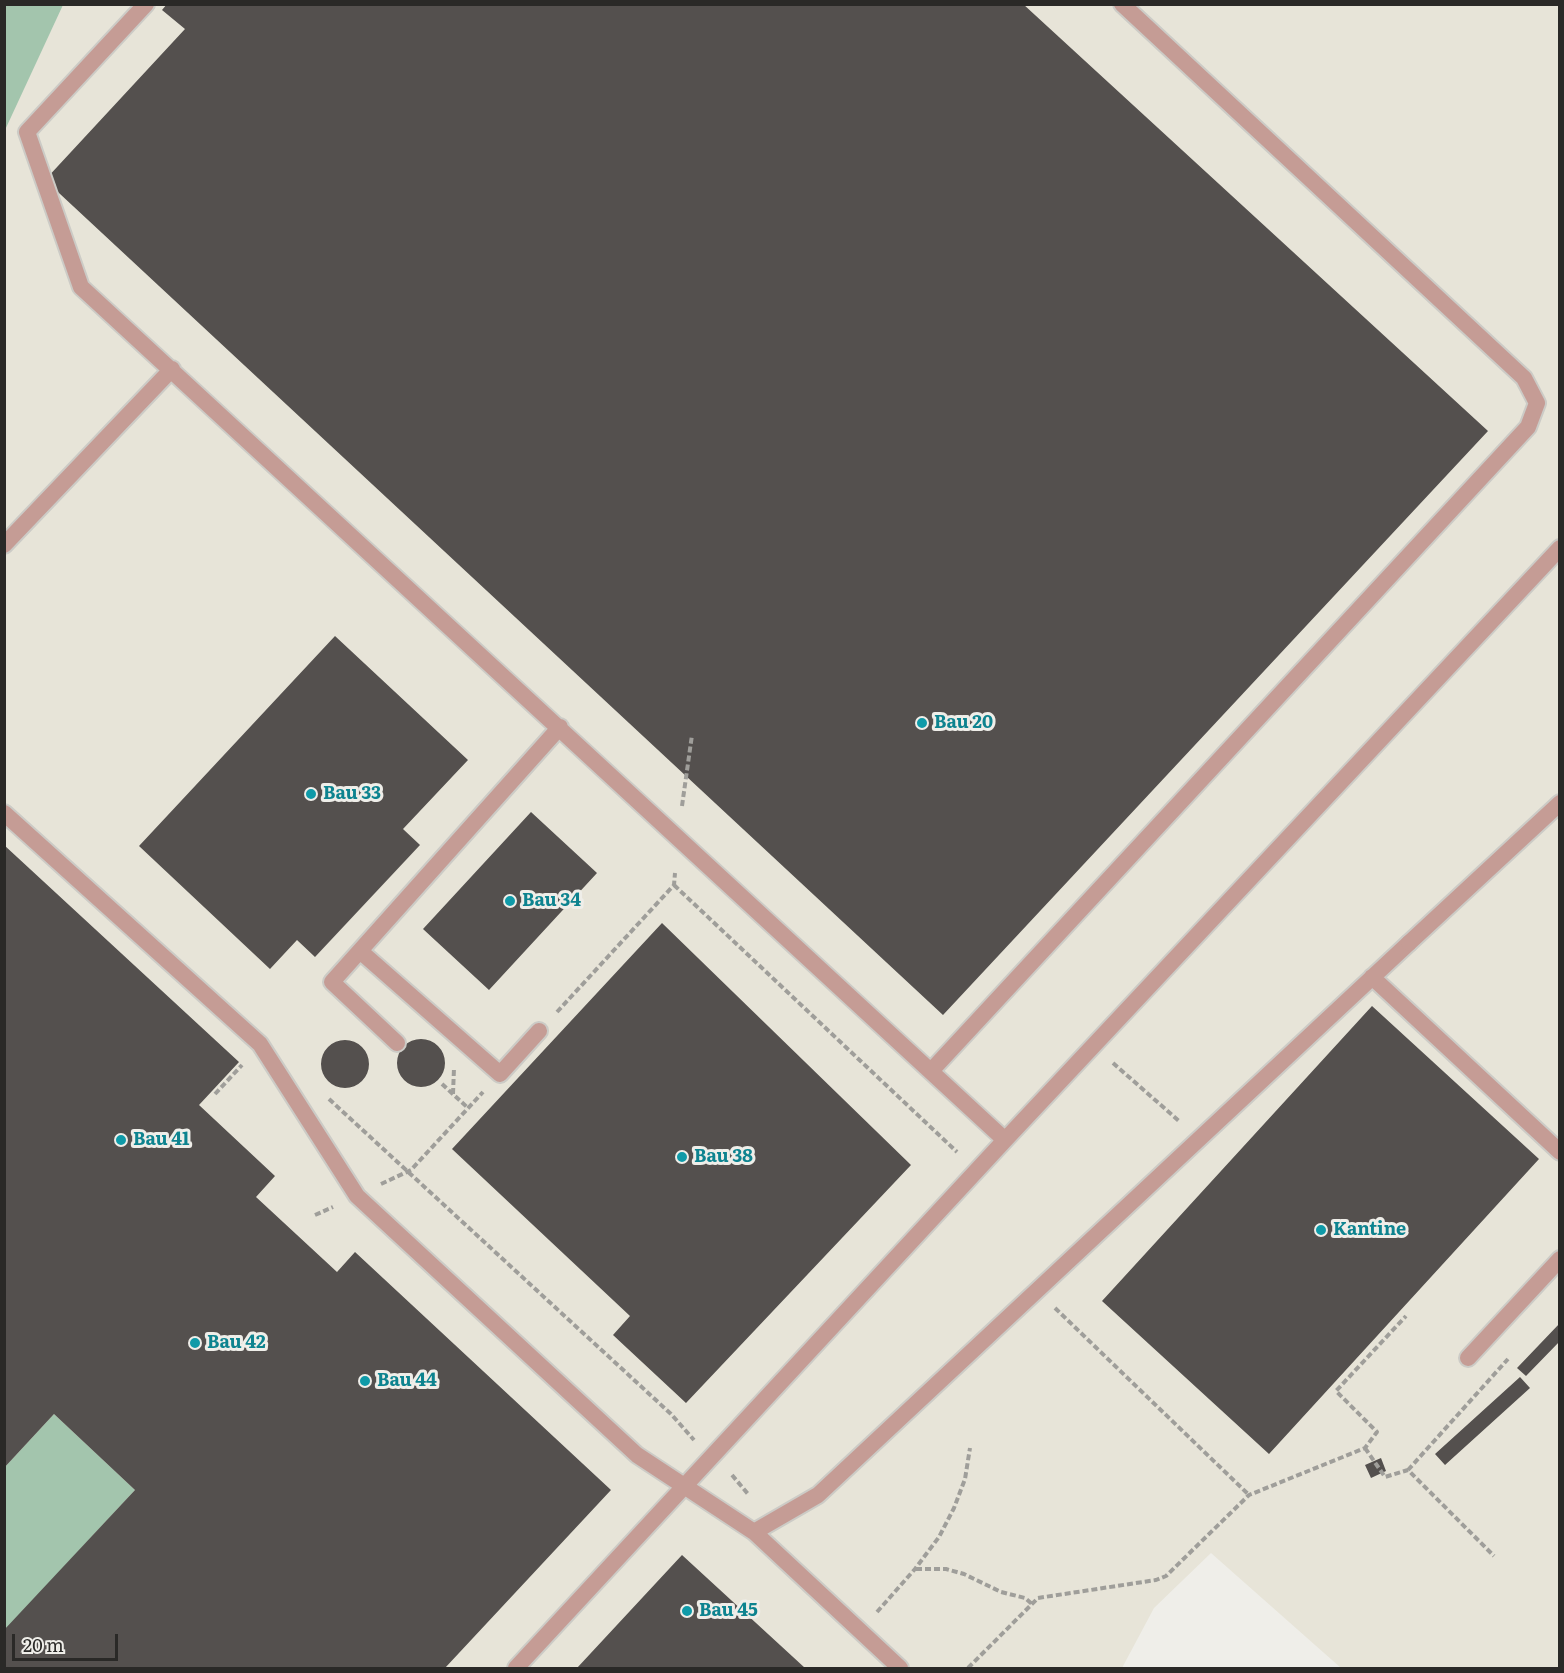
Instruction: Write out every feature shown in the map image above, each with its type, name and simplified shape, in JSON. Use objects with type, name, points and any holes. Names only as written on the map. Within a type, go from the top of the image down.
[{"type":"street","points":[[146,4],[27,132],[81,287],[1005,1140]]},
{"type":"street","points":[[931,1071],[1528,427],[1537,403],[1524,378],[1122,4]]},
{"type":"street","points":[[4,545],[172,369]]},
{"type":"street","points":[[516,1668],[1005,1140],[1560,548]]},
{"type":"street","points":[[397,1043],[332,982],[560,727]]},
{"type":"street","points":[[754,1532],[818,1495],[1560,803]]},
{"type":"street","points":[[4,813],[260,1044],[357,1196],[637,1455],[754,1532],[900,1668]]},
{"type":"street","points":[[360,951],[500,1074],[539,1031]]},
{"type":"street","points":[[1372,977],[1560,1152]]},
{"type":"street","points":[[1468,1358],[1560,1259]]},
{"type":"path","points":[[539,1031],[674,885],[677,836],[692,735]]},
{"type":"path","points":[[215,1094],[260,1044]]},
{"type":"path","points":[[1110,1060],[1164,1108]]},
{"type":"path","points":[[411,1170],[500,1074]]},
{"type":"path","points":[[441,1083],[468,1108]]},
{"type":"path","points":[[324,1094],[653,1398],[741,1484],[769,1523]]},
{"type":"path","points":[[1036,1290],[1249,1495]]},
{"type":"path","points":[[968,1668],[1038,1598],[1156,1580],[1166,1576],[1249,1495],[1365,1448],[1377,1432],[1336,1391],[1406,1316]]},
{"type":"path","points":[[1365,1448],[1385,1477],[1408,1470],[1512,1354]]},
{"type":"path","points":[[664,1472],[694,1440]]},
{"type":"path","points":[[859,1629],[915,1569],[939,1537],[954,1508],[965,1479],[970,1448]]},
{"type":"path","points":[[1408,1470],[1494,1556]]},
{"type":"path","points":[[915,1569],[946,1569],[964,1574],[1001,1592],[1025,1598],[1032,1605]]},
{"type":"shaded area","points":[[63,5],[1559,5],[1559,1668],[1341,1668],[1211,1553],[1154,1608],[1122,1668],[5,1668],[4,130]]},
{"type":"green space","points":[[4,5],[63,5],[5,130]]},
{"type":"green space","points":[[54,1414],[135,1490],[5,1630],[4,1468]]},
{"type":"building","name":"Bau 20","points":[[167,4],[1023,4],[1488,431],[943,1015],[45,180],[185,29],[162,10]]},
{"type":"building","name":"Bau 33","points":[[335,636],[468,760],[403,829],[420,845],[315,957],[297,940],[270,969],[139,846]]},
{"type":"building","name":"Bau 34","points":[[531,812],[597,873],[489,990],[423,929]]},
{"type":"building","points":[[4,845],[239,1062],[199,1105],[275,1176],[256,1197],[337,1272],[355,1252],[611,1490],[445,1668],[4,1668],[4,1630],[135,1490],[54,1414],[4,1468]]},
{"type":"building","name":"Bau 38","points":[[662,923],[911,1165],[686,1403],[613,1335],[630,1316],[452,1149]]},
{"type":"building","name":"Kantine","points":[[1372,1006],[1539,1159],[1269,1454],[1102,1301]]},
{"type":"building","points":[[416,1039],[426,1039],[438,1046],[445,1058],[445,1068],[438,1080],[426,1087],[416,1087],[401,1076],[397,1068],[397,1058],[408,1043]]},
{"type":"building","points":[[340,1040],[350,1040],[362,1047],[369,1059],[369,1069],[362,1081],[350,1088],[340,1088],[325,1077],[321,1069],[321,1059],[332,1044]]},
{"type":"building","points":[[1560,1323],[1560,1341],[1526,1376],[1517,1368]]},
{"type":"building","points":[[1520,1377],[1530,1388],[1445,1465],[1435,1454]]},
{"type":"building","points":[[1381,1458],[1386,1471],[1371,1478],[1365,1465]]},
{"type":"building","name":"Bau 45","points":[[682,1555],[805,1668],[577,1668]]},
{"type":"place","name":"Bau 20","points":[[922,723]]},
{"type":"place","name":"Bau 33","points":[[311,794]]},
{"type":"place","name":"Bau 34","points":[[510,901]]},
{"type":"place","name":"Bau 41","points":[[121,1140]]},
{"type":"place","name":"Bau 38","points":[[682,1157]]},
{"type":"place","name":"Kantine","points":[[1321,1230]]},
{"type":"place","name":"Bau 42","points":[[195,1343]]},
{"type":"place","name":"Bau 44","points":[[365,1381]]},
{"type":"place","name":"Bau 45","points":[[687,1611]]}]
